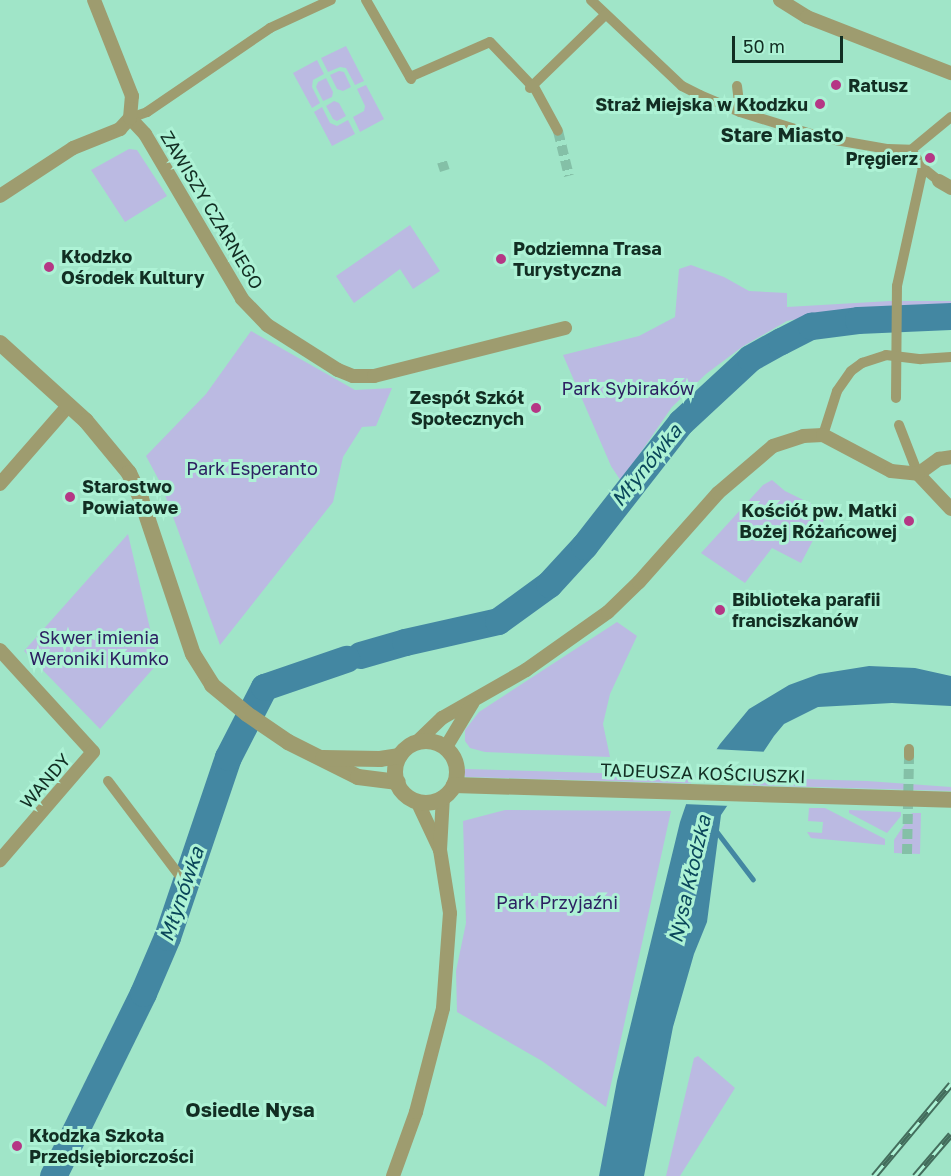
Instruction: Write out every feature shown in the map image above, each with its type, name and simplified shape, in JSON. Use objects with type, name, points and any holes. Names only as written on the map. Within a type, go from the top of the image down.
[{"type":"street","points":[[94,0],[132,96],[130,117]]},
{"type":"street","points":[[0,196],[73,148],[120,129],[130,117],[147,112],[270,28],[331,0]]},
{"type":"street","points":[[366,0],[410,78],[490,42],[532,86],[558,131]]},
{"type":"street","points":[[780,0],[807,17],[951,73]]},
{"type":"street","points":[[594,1],[605,15],[689,90],[740,112],[824,138],[888,149],[911,150],[951,117]]},
{"type":"street","points":[[532,86],[605,15]]},
{"type":"street","points":[[737,86],[740,112]]},
{"type":"street","name":"ZAWISZY CZARNEGO","points":[[130,117],[145,134],[252,310],[267,325],[338,370],[353,376],[374,376],[565,328]]},
{"type":"street","points":[[911,150],[923,168],[951,188]]},
{"type":"street","points":[[896,398],[897,290],[902,256],[923,168]]},
{"type":"street","points":[[0,343],[103,438],[129,473],[141,499],[193,654],[205,676],[223,696],[269,730],[358,777],[398,782]]},
{"type":"street","points":[[823,435],[837,391],[851,371],[862,363],[886,355],[921,359],[951,357]]},
{"type":"street","points":[[0,484],[69,405]]},
{"type":"street","points":[[898,422],[918,474],[951,509]]},
{"type":"street","points":[[324,758],[380,759],[400,756],[442,718],[526,670],[608,612],[639,582],[679,535],[738,473],[773,446],[803,436],[823,435],[891,471],[918,474],[939,459],[951,458]]},
{"type":"street","name":"WANDY","points":[[0,650],[93,752],[0,860]]},
{"type":"street","points":[[446,747],[473,702]]},
{"type":"street","points":[[417,742],[427,741],[446,747],[455,760],[457,768],[449,791],[440,850]]},
{"type":"street","points":[[400,756],[395,773],[405,794],[417,801],[435,801],[449,791]]},
{"type":"street","points":[[108,781],[189,888]]},
{"type":"street","name":"TADEUSZA KOŚCIUSZKI","points":[[449,791],[676,790],[951,800]]},
{"type":"street","points":[[393,1176],[416,1112],[443,1008],[450,913],[440,850],[417,801]]},
{"type":"green space","points":[[346,46],[364,81],[355,85],[346,68],[340,67],[328,72],[321,58]]},
{"type":"green space","points":[[317,60],[324,74],[313,80],[312,87],[320,103],[312,108],[293,73]]},
{"type":"green space","points":[[339,71],[344,72],[351,87],[343,91],[337,89],[330,75]]},
{"type":"green space","points":[[326,78],[333,92],[332,97],[323,101],[316,87],[318,82]]},
{"type":"green space","points":[[366,85],[384,119],[360,132],[353,117],[364,111],[365,106],[357,89]]},
{"type":"green space","points":[[334,101],[339,103],[346,116],[337,121],[333,119],[326,106]]},
{"type":"green space","points":[[322,107],[330,123],[337,126],[348,120],[355,134],[332,146],[314,112]]},
{"type":"green space","points":[[129,149],[137,150],[167,196],[125,222],[91,170]]},
{"type":"green space","points":[[410,225],[440,271],[413,289],[400,269],[354,303],[336,276]]},
{"type":"green space","name":"Park Sybiraków","points":[[691,265],[724,277],[749,291],[787,293],[787,307],[890,301],[951,301],[951,307],[849,309],[787,321],[742,347],[706,374],[672,407],[621,481],[611,466],[563,355],[639,336],[675,317],[679,269]]},
{"type":"green space","name":"Park Esperanto","points":[[251,331],[355,390],[392,388],[376,426],[362,427],[343,457],[333,502],[220,645],[161,484],[146,456],[206,394]]},
{"type":"green space","points":[[772,480],[785,491],[828,512],[801,563],[772,548],[745,583],[701,553],[763,485]]},
{"type":"green space","name":"Skwer imienia Weroniki Kumko","points":[[128,534],[158,663],[100,729],[24,651]]},
{"type":"green space","points":[[617,622],[637,636],[610,694],[603,724],[610,757],[485,752],[470,748],[465,741],[465,730],[479,712]]},
{"type":"green space","points":[[465,769],[867,781],[951,787],[951,791],[466,777]]},
{"type":"green space","points":[[809,808],[825,808],[885,839],[885,845],[811,838],[807,832],[822,833],[823,822],[808,821]]},
{"type":"green space","name":"Park Przyjaźni","points":[[505,810],[671,811],[606,1107],[542,1061],[457,1012],[456,971],[466,923],[463,821]]},
{"type":"green space","points":[[849,810],[901,812],[901,816],[887,833],[849,813]]},
{"type":"green space","points":[[912,813],[921,813],[920,854],[894,853],[894,840]]},
{"type":"green space","points":[[698,1056],[735,1088],[680,1176],[666,1176],[694,1058]]},
{"type":"water","name":"Nysa Kłodzka","points":[[869,666],[915,668],[951,676],[951,706],[892,703],[818,707],[784,724],[774,736],[721,815],[707,922],[694,954],[673,1027],[644,1176],[599,1176],[617,1081],[680,822],[692,787],[720,744],[749,709],[789,685],[819,674]]},
{"type":"pier","points":[[713,749],[767,752],[731,806],[683,804],[689,786]]},
{"type":"waterway","name":"Młynówka","points":[[360,655],[405,642],[498,621],[549,584],[584,546],[681,422],[750,358],[811,326],[858,320],[951,316]]},
{"type":"waterway","name":"Młynówka","points":[[53,1176],[143,993],[167,937],[228,757],[264,687],[346,659]]},
{"type":"waterway","name":"Nysa Kłodzka","points":[[715,829],[753,879]]},
{"type":"tunnel","points":[[558,131],[569,176]]},
{"type":"tunnel","points":[[442,162],[445,171]]},
{"type":"tunnel","points":[[907,854],[909,756]]},
{"type":"railway","points":[[874,1176],[951,1084]]},
{"type":"railway","points":[[915,1176],[951,1134]]},
{"type":"place","name":"Ratusz","points":[[836,85]]},
{"type":"place","name":"Straż Miejska w Kłodzku","points":[[820,104]]},
{"type":"place","name":"Pręgierz","points":[[930,158]]},
{"type":"place","name":"Podziemna Trasa Turystyczna","points":[[501,259]]},
{"type":"place","name":"Kłodzko Ośrodek Kultury","points":[[49,267]]},
{"type":"place","name":"Zespół Szkół Społecznych","points":[[536,408]]},
{"type":"place","name":"Starostwo Powiatowe","points":[[70,497]]},
{"type":"place","name":"Kościół pw. Matki Bożej Różańcowej","points":[[909,521]]},
{"type":"place","name":"Biblioteka parafii franciszkanów","points":[[720,610]]},
{"type":"place","name":"Kłodzka Szkoła Przedsiębiorczości","points":[[17,1146]]},
{"type":"district","name":"Stare Miasto","points":[[782,134]]},
{"type":"district","name":"Osiedle Nysa","points":[[250,1109]]}]
